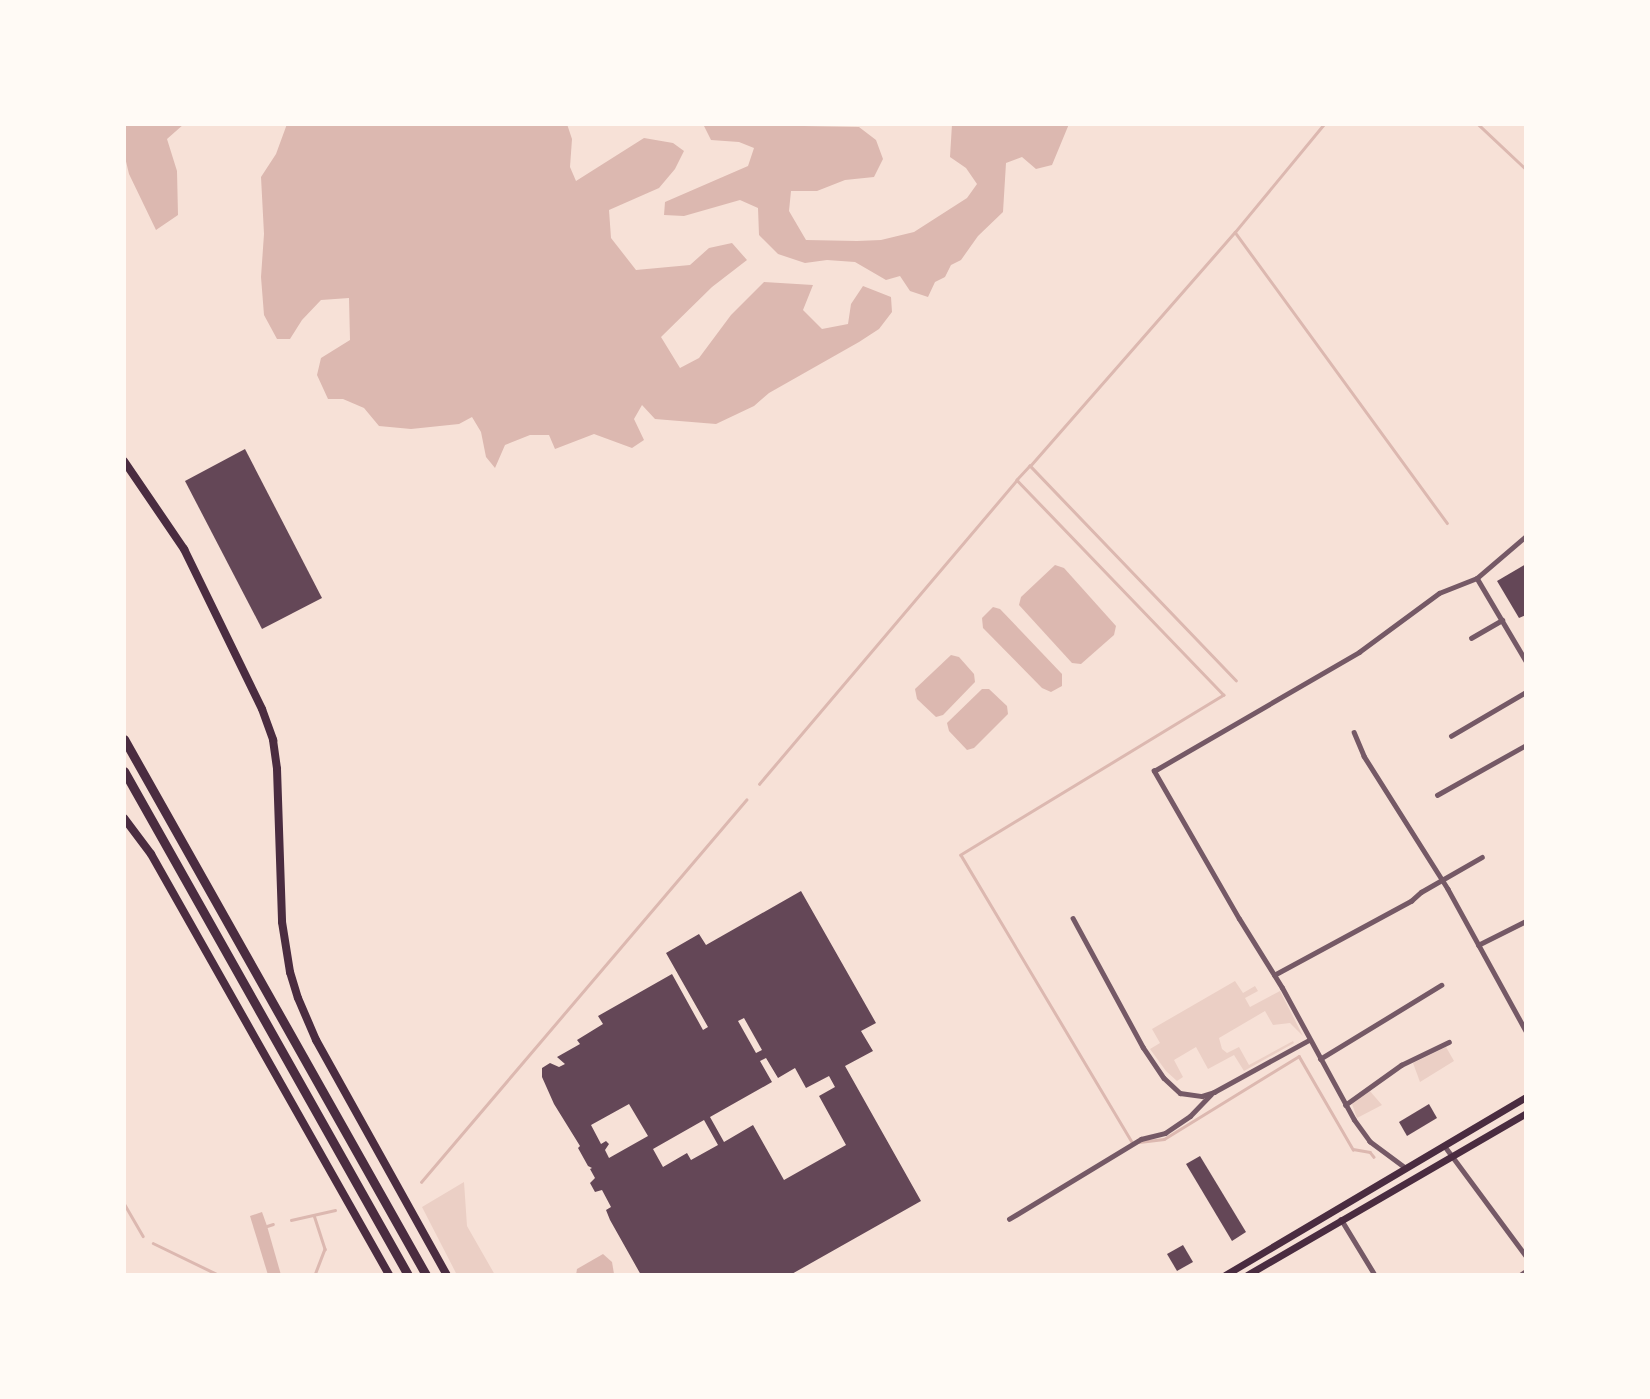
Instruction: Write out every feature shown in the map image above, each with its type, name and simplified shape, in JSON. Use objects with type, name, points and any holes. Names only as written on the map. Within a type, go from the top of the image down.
[{"type":"highway","points":[[124,739],[426,1275]]},
{"type":"highway","points":[[124,771],[408,1275]]},
{"type":"main road","points":[[124,461],[184,550],[262,709],[273,740],[277,769],[282,922],[290,972],[298,998],[316,1040],[447,1275]]},
{"type":"main road","points":[[124,818],[151,854],[389,1275]]},
{"type":"main road","points":[[1225,1275],[1526,1097]]},
{"type":"main road","points":[[1247,1275],[1526,1113]]},
{"type":"street","points":[[1405,1168],[1370,1142],[1345,1105],[1274,975],[1154,771],[1359,652],[1439,593],[1477,578],[1526,536]]},
{"type":"street","points":[[1477,578],[1526,661]]},
{"type":"street","points":[[1471,638],[1502,620]]},
{"type":"street","points":[[1451,736],[1526,692]]},
{"type":"street","points":[[1354,732],[1364,756],[1443,880],[1526,1031]]},
{"type":"street","points":[[1437,795],[1526,745]]},
{"type":"street","points":[[1274,975],[1411,901],[1482,857]]},
{"type":"street","points":[[1073,918],[1133,1031],[1164,1078],[1180,1093],[1202,1096],[1212,1093],[1309,1040]]},
{"type":"street","points":[[1478,946],[1526,920]]},
{"type":"street","points":[[1320,1059],[1441,985]]},
{"type":"street","points":[[1345,1105],[1401,1065],[1449,1042]]},
{"type":"street","points":[[1009,1219],[1141,1139],[1165,1133],[1190,1116],[1212,1093]]},
{"type":"street","points":[[1444,1145],[1526,1256]]},
{"type":"street","points":[[1342,1219],[1375,1275]]},
{"type":"street","points":[[1520,1275],[1526,1271]]},
{"type":"shaded area","points":[[124,124],[184,124],[167,139],[177,171],[178,215],[156,230],[129,174],[124,153]]},
{"type":"shaded area","points":[[287,124],[567,124],[572,139],[570,167],[576,181],[644,138],[673,143],[684,151],[675,169],[659,188],[609,210],[611,238],[636,270],[690,265],[709,248],[732,243],[747,260],[712,287],[661,337],[680,368],[699,358],[731,315],[764,282],[813,285],[803,310],[822,329],[848,324],[851,304],[863,286],[891,297],[892,312],[879,329],[859,342],[769,393],[754,406],[716,424],[655,419],[642,405],[634,419],[644,440],[632,448],[594,434],[555,449],[549,435],[530,435],[505,445],[495,468],[486,457],[481,432],[472,417],[459,424],[411,429],[379,426],[364,408],[343,399],[328,399],[317,375],[321,358],[350,340],[349,298],[321,300],[302,320],[290,339],[277,339],[264,315],[261,277],[264,234],[261,177],[276,154]]},
{"type":"shaded area","points":[[703,124],[859,127],[876,140],[883,159],[874,177],[845,180],[817,191],[791,191],[789,211],[806,240],[857,241],[881,240],[914,232],[967,198],[977,184],[966,168],[950,157],[952,124],[1069,124],[1052,165],[1036,169],[1022,157],[1006,163],[1003,212],[978,236],[961,260],[951,265],[945,277],[935,282],[928,297],[910,291],[900,276],[886,280],[855,262],[827,260],[805,263],[778,254],[759,235],[758,208],[740,200],[684,216],[664,215],[665,202],[748,166],[754,148],[739,142],[711,140]]},
{"type":"shaded area","points":[[1055,565],[1064,568],[1116,626],[1114,635],[1081,664],[1072,663],[1019,605],[1021,597]]},
{"type":"shaded area","points":[[993,607],[1000,609],[1062,674],[1062,686],[1051,692],[1042,688],[983,628],[982,618]]},
{"type":"shaded area","points":[[951,655],[959,657],[974,674],[975,682],[943,715],[936,717],[917,699],[915,689]]},
{"type":"shaded area","points":[[982,689],[989,689],[1007,706],[1008,714],[974,748],[967,750],[949,731],[947,723]]},
{"type":"shaded area","points":[[1235,981],[1243,993],[1255,986],[1258,991],[1245,998],[1250,1007],[1280,991],[1303,1036],[1290,1023],[1273,1025],[1265,1011],[1219,1038],[1222,1049],[1227,1053],[1239,1047],[1249,1065],[1293,1041],[1294,1043],[1244,1071],[1234,1055],[1208,1069],[1196,1047],[1174,1060],[1183,1077],[1177,1081],[1150,1049],[1160,1043],[1152,1029]]},
{"type":"shaded area","points":[[1446,1047],[1454,1061],[1420,1082],[1413,1063]]},
{"type":"shaded area","points":[[1369,1090],[1382,1105],[1357,1118],[1352,1104]]},
{"type":"shaded area","points":[[464,1182],[467,1226],[495,1275],[457,1275],[422,1207]]},
{"type":"shaded area","points":[[262,1212],[281,1275],[268,1275],[250,1216]]},
{"type":"shaded area","points":[[603,1254],[612,1262],[614,1274],[576,1275],[577,1269]]},
{"type":"building","points":[[245,449],[322,598],[262,629],[185,481]]},
{"type":"building","points":[[1526,564],[1526,615],[1519,618],[1497,581]]},
{"type":"building","points":[[801,891],[876,1023],[861,1031],[873,1051],[845,1066],[921,1201],[790,1275],[641,1275],[610,1220],[606,1210],[611,1207],[602,1190],[595,1192],[590,1183],[595,1178],[590,1169],[592,1168],[588,1166],[578,1148],[580,1146],[554,1104],[542,1077],[542,1068],[550,1063],[559,1067],[565,1064],[557,1057],[580,1044],[577,1040],[603,1024],[598,1016],[672,974],[703,1030],[708,1027],[666,953],[699,934],[706,945]],"holes":[[[744,1018],[762,1050],[756,1053],[738,1021]],[[766,1058],[778,1078],[795,1068],[806,1088],[829,1076],[835,1087],[819,1096],[846,1145],[784,1180],[753,1125],[724,1142],[710,1117],[772,1082],[760,1061]],[[629,1104],[648,1136],[609,1158],[605,1150],[609,1144],[606,1141],[601,1144],[591,1125]],[[704,1120],[718,1145],[691,1160],[687,1153],[663,1167],[653,1149]]]},
{"type":"building","points":[[1429,1104],[1437,1118],[1407,1136],[1399,1122]]},
{"type":"building","points":[[1200,1156],[1246,1232],[1232,1241],[1186,1164]]},
{"type":"building","points":[[1183,1245],[1193,1262],[1177,1271],[1167,1254]]},
{"type":"waterway","points":[[1236,681],[1030,466],[1235,232],[1324,124]]},
{"type":"waterway","points":[[1478,124],[1526,169]]},
{"type":"waterway","points":[[1235,232],[1447,523]]},
{"type":"waterway","points":[[1030,466],[1017,480],[1224,695],[961,855],[1132,1142]]},
{"type":"waterway","points":[[759,784],[1017,480]]},
{"type":"waterway","points":[[421,1182],[746,800]]},
{"type":"waterway","points":[[1139,1142],[1164,1139],[1299,1056],[1353,1149],[1370,1152],[1374,1157]]},
{"type":"waterway","points":[[124,1203],[143,1236]]},
{"type":"waterway","points":[[291,1220],[335,1210]]},
{"type":"waterway","points":[[314,1215],[325,1249],[315,1275]]},
{"type":"waterway","points":[[267,1226],[273,1224]]},
{"type":"waterway","points":[[153,1243],[219,1275]]}]
